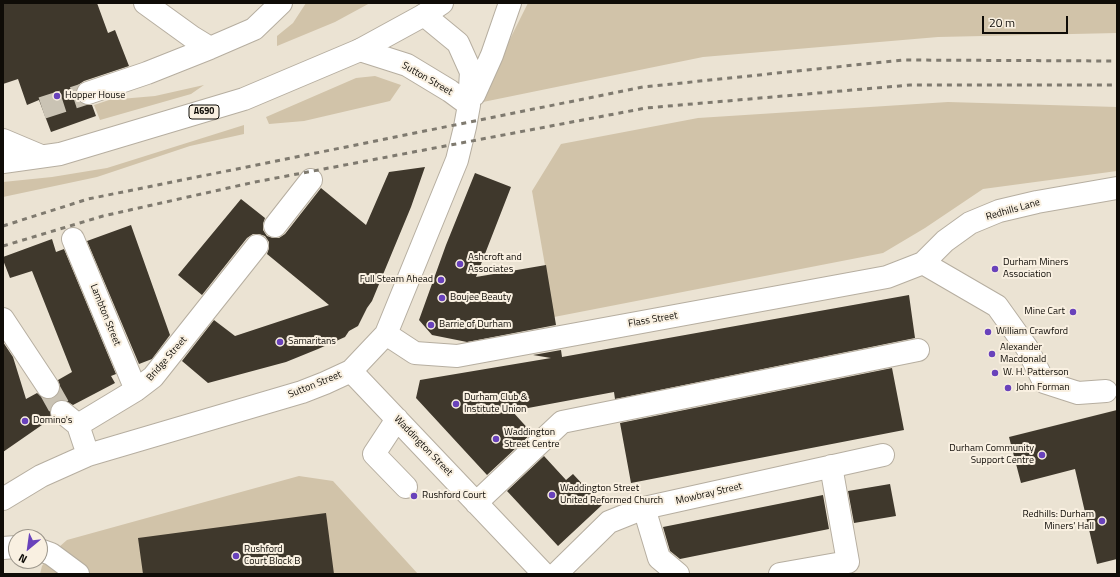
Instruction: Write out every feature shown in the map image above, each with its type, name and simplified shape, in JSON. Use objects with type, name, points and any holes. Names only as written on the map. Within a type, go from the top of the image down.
[{"type":"main road","points":[[145,3],[192,37],[210,48]]},
{"type":"main road","points":[[88,93],[147,73],[254,29],[281,3]]},
{"type":"main road","name":"A690","points":[[3,162],[60,154],[244,99],[360,50],[424,16],[442,3]]},
{"type":"main road","name":"Sutton Street","points":[[469,105],[492,56],[510,3]]},
{"type":"main road","name":"Sutton Street","points":[[3,499],[41,476],[88,455],[302,392],[351,371],[386,334],[457,160],[469,105],[471,72],[458,43],[424,16]]},
{"type":"main road","name":"Sutton Street","points":[[360,50],[407,65],[450,91],[469,105]]},
{"type":"main road","points":[[3,140],[43,157]]},
{"type":"main road","points":[[275,226],[311,180]]},
{"type":"main road","name":"Redhills Lane","points":[[923,263],[945,241],[970,223],[999,211],[1037,202],[1117,188]]},
{"type":"main road","name":"Lambton Street","points":[[74,239],[136,390]]},
{"type":"main road","name":"Bridge Street","points":[[88,455],[70,418],[136,390],[153,377],[165,364],[257,246]]},
{"type":"main road","points":[[923,263],[998,306],[1027,348],[1044,382],[1078,393],[1106,391]]},
{"type":"main road","name":"Flass Street","points":[[386,334],[415,352],[457,356],[887,277],[923,263]]},
{"type":"main road","points":[[3,319],[48,387]]},
{"type":"main road","points":[[476,503],[562,422],[918,350]]},
{"type":"main road","name":"Waddington Street","points":[[351,371],[544,574]]},
{"type":"main road","points":[[397,419],[374,454],[406,487]]},
{"type":"main road","name":"Mowbray Street","points":[[556,574],[609,522],[644,508],[883,455]]},
{"type":"main road","points":[[780,574],[848,562],[831,466]]},
{"type":"main road","points":[[644,508],[659,558],[678,574]]},
{"type":"main road","points":[[48,553],[78,574]]},
{"type":"shaded area","points":[[306,3],[370,3],[335,22],[277,46],[277,36],[293,23]]},
{"type":"shaded area","points":[[528,3],[1117,3],[1117,33],[938,37],[703,57],[483,102],[501,57]]},
{"type":"shaded area","points":[[375,76],[401,85],[390,101],[304,121],[269,124],[266,117],[356,78]]},
{"type":"shaded area","points":[[204,85],[191,94],[100,120],[94,105],[109,100],[155,96]]},
{"type":"shaded area","points":[[948,102],[1117,107],[1117,171],[983,189],[925,228],[883,253],[554,317],[532,191],[561,144],[698,118]]},
{"type":"shaded area","points":[[244,125],[244,134],[190,146],[97,177],[3,197],[3,182],[52,177],[107,168]]},
{"type":"shaded area","points":[[299,476],[333,481],[418,574],[40,574],[41,569],[48,569],[48,558],[51,554],[67,540]]},
{"type":"building","points":[[3,3],[97,3],[108,33],[115,30],[129,66],[84,81],[78,85],[76,97],[80,103],[92,105],[96,116],[51,132],[39,100],[27,105],[18,79],[3,84]]},
{"type":"building","points":[[425,167],[411,207],[372,301],[358,326],[349,331],[345,337],[286,362],[208,383],[182,361],[214,320],[235,336],[329,305],[267,254],[269,242],[265,236],[259,234],[253,234],[247,238],[202,295],[178,275],[241,199],[265,218],[263,230],[267,236],[273,238],[279,238],[285,234],[321,188],[366,225],[389,172]]},
{"type":"building","points":[[475,173],[511,187],[476,277],[546,265],[556,325],[467,342],[432,335],[419,320],[446,245]]},
{"type":"building","points":[[131,225],[170,335],[152,359],[139,364],[87,241]]},
{"type":"building","points":[[52,239],[56,252],[64,249],[116,374],[111,376],[115,383],[73,405],[64,400],[57,401],[52,404],[50,410],[52,418],[3,452],[3,342],[13,357],[26,399],[37,393],[43,398],[55,398],[59,392],[60,386],[58,380],[72,372],[32,271],[10,278],[3,260],[3,257]]},
{"type":"building","points":[[909,295],[915,338],[615,399],[614,392],[512,411],[532,433],[487,475],[416,398],[420,380],[551,358],[533,355],[561,350],[562,357]]},
{"type":"building","points":[[892,368],[904,430],[631,483],[620,423]]},
{"type":"building","name":"Redhills: Durham Miners' Hall","points":[[1117,410],[1117,559],[1097,564],[1075,469],[1021,483],[1009,437]]},
{"type":"building","name":"Waddington Street United Reformed Church","points":[[544,456],[566,480],[573,474],[602,505],[558,546],[507,491]]},
{"type":"building","points":[[890,484],[896,516],[854,523],[848,491]]},
{"type":"building","points":[[823,495],[829,529],[680,559],[670,551],[663,527]]},
{"type":"building","name":"Rushford Court Block B","points":[[326,513],[334,574],[143,574],[138,538]]},
{"type":"tunnel","points":[[42,108],[88,93]]},
{"type":"tunnel","points":[[48,387],[62,412]]},
{"type":"railway","points":[[3,226],[88,199],[643,87],[903,60],[1117,61]]},
{"type":"railway","points":[[3,246],[103,216],[255,182],[646,108],[910,85],[1117,85]]},
{"type":"place","name":"Hopper House","points":[[57,96]]},
{"type":"place","name":"Ashcroft and Associates","points":[[460,264]]},
{"type":"place","name":"Durham Miners Association","points":[[995,269]]},
{"type":"place","name":"Full Steam Ahead","points":[[441,280]]},
{"type":"place","name":"Boujee Beauty","points":[[442,298]]},
{"type":"place","name":"Mine Cart","points":[[1073,312]]},
{"type":"place","name":"Barrie of Durham","points":[[431,325]]},
{"type":"place","name":"William Crawford","points":[[988,332]]},
{"type":"place","name":"Samaritans","points":[[280,342]]},
{"type":"place","name":"Alexander Macdonald","points":[[992,354]]},
{"type":"place","name":"W. H. Patterson","points":[[995,373]]},
{"type":"place","name":"John Forman","points":[[1008,388]]},
{"type":"place","name":"Durham Club & Institute Union","points":[[456,404]]},
{"type":"place","name":"Domino's","points":[[25,421]]},
{"type":"place","name":"Waddington Street Centre","points":[[496,439]]},
{"type":"place","name":"Durham Community Support Centre","points":[[1042,455]]},
{"type":"place","name":"Waddington Street United Reformed Church","points":[[552,495]]},
{"type":"place","name":"Rushford Court","points":[[414,496]]},
{"type":"place","name":"Redhills: Durham Miners' Hall","points":[[1102,521]]},
{"type":"place","name":"Rushford Court Block B","points":[[236,556]]}]
